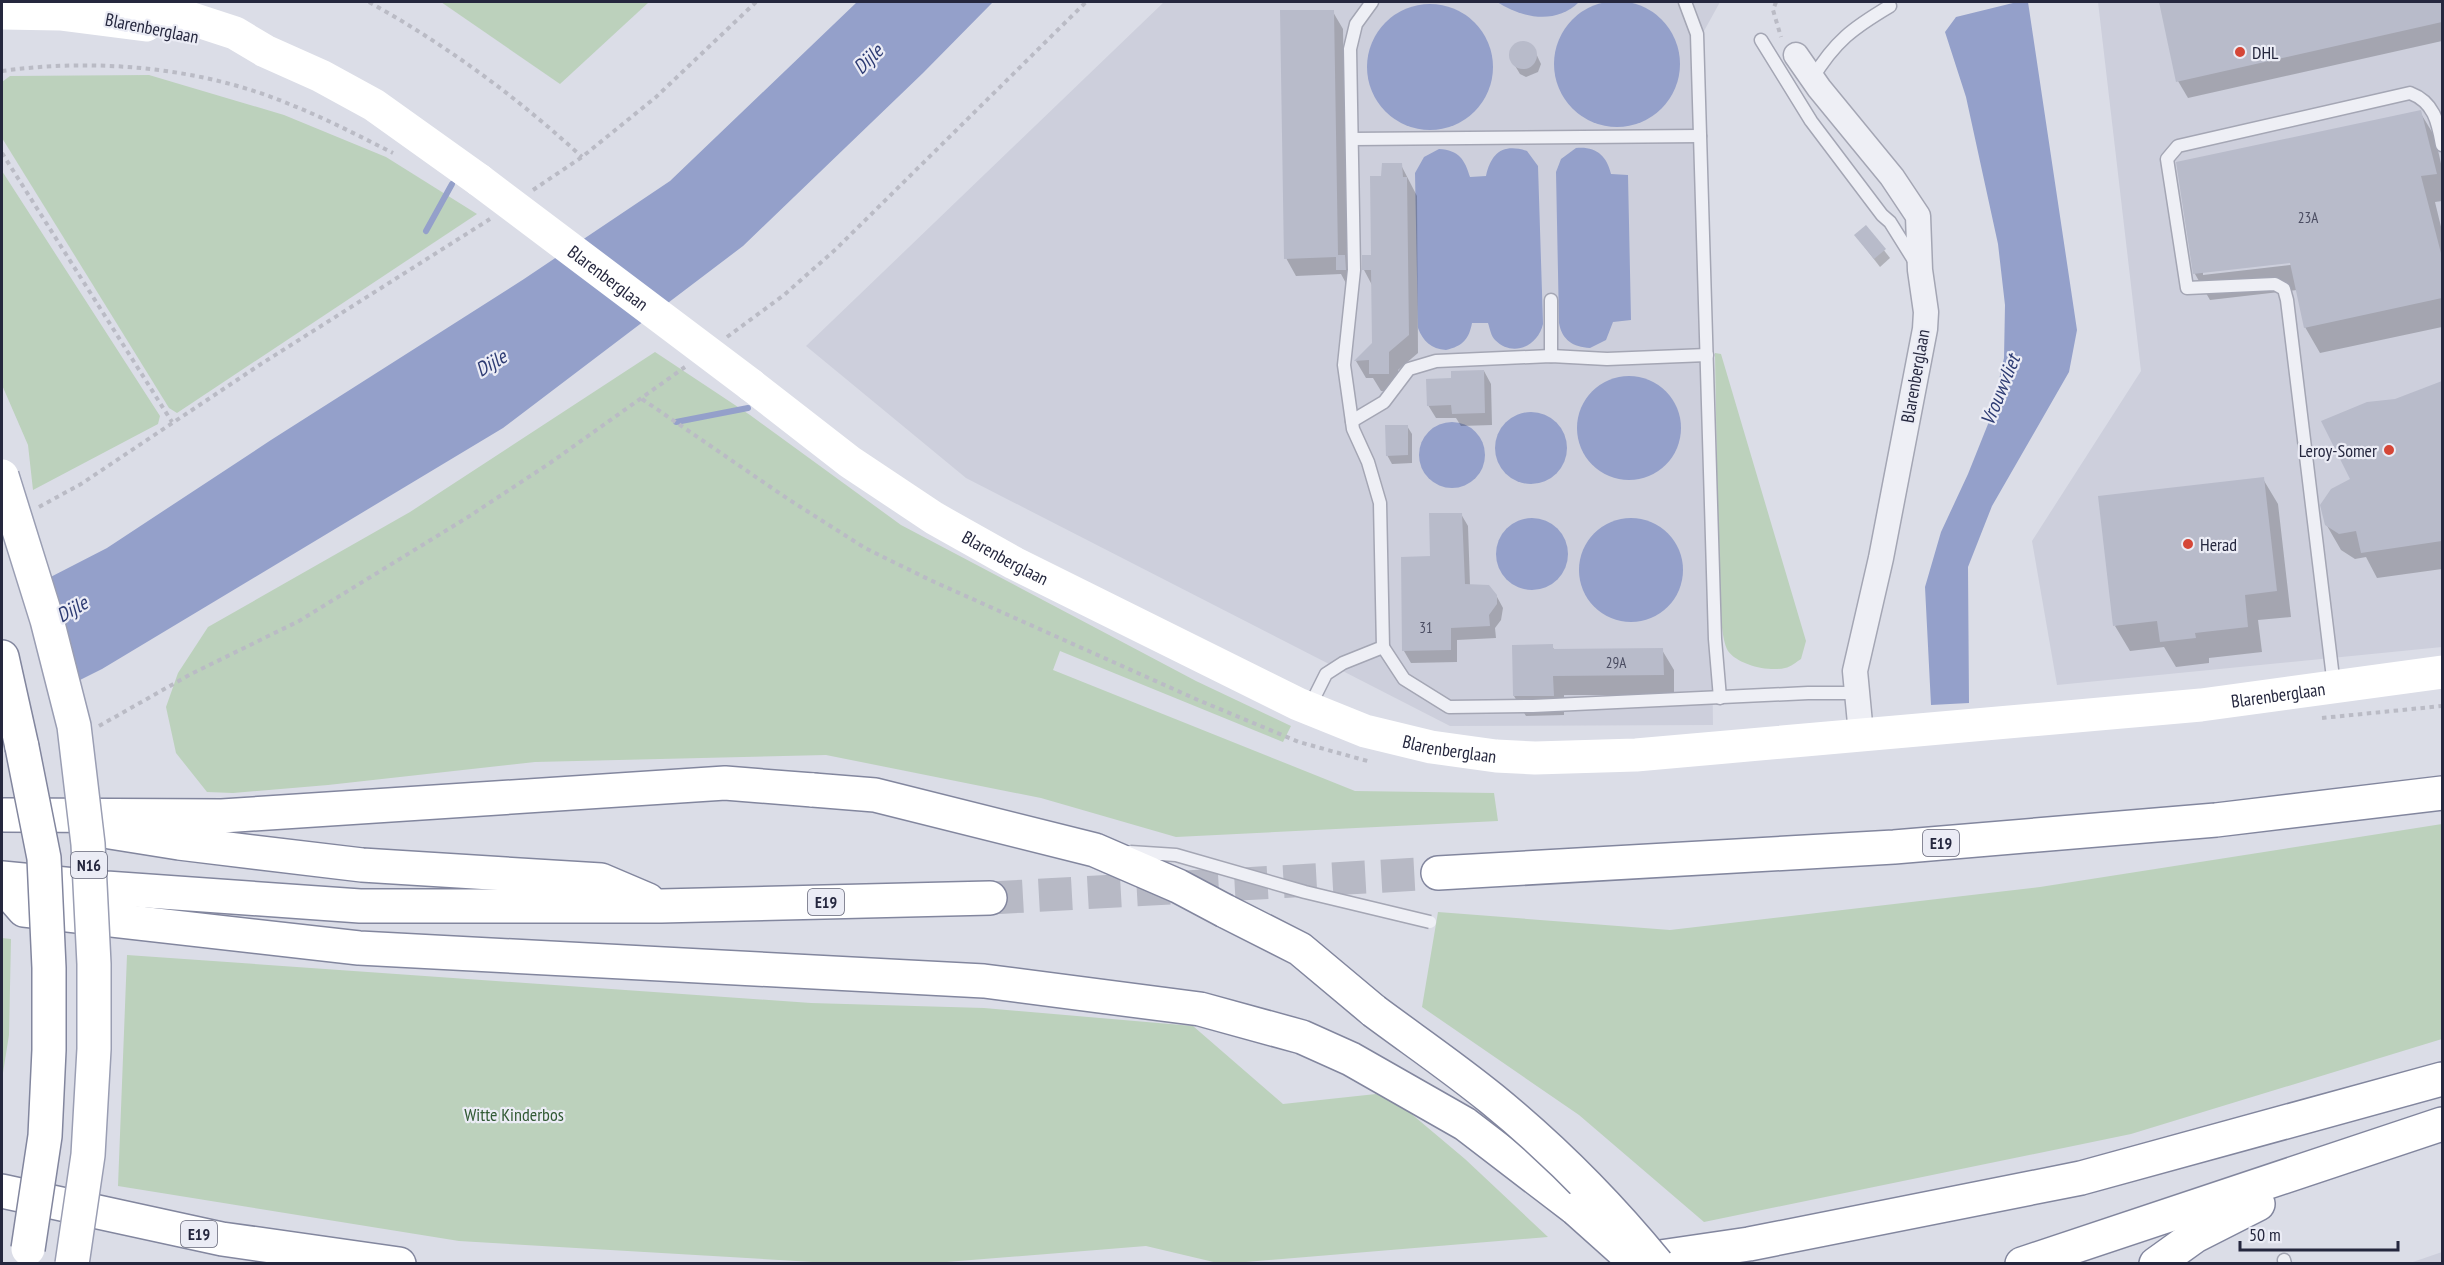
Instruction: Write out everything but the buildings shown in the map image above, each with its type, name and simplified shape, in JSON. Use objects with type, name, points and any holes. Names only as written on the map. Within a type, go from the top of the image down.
[{"type":"main road","name":"Blarenberglaan","points":[[118,2],[189,18],[235,33],[265,51],[321,76],[374,105],[479,180],[850,462],[934,518],[1014,563],[1309,708],[1365,731],[1431,747],[1496,756],[1535,758],[1636,755],[2201,705],[2442,672]]},
{"type":"main road","name":"Blarenberglaan","points":[[2,13],[60,14],[127,21],[184,32],[231,47],[265,51]]},
{"type":"main road","name":"N16","points":[[2,476],[47,620],[74,726],[88,844],[94,964],[94,1049],[88,1155],[72,1263]]},
{"type":"main road","name":"N16","points":[[2,657],[44,858],[49,968],[50,1050],[45,1136],[28,1259]]},
{"type":"main road","points":[[3,815],[222,816],[725,783],[875,795],[1095,850],[1178,886],[1300,949],[1374,1011],[1492,1099],[1554,1154],[1617,1215],[1657,1263]]},
{"type":"main road","name":"E19","points":[[1438,873],[1894,847],[2216,820],[2442,794]]},
{"type":"main road","points":[[3,815],[179,843],[362,865],[601,880],[661,906]]},
{"type":"main road","name":"E19","points":[[2,878],[106,888],[360,906],[661,906],[990,898]]},
{"type":"main road","points":[[2,885],[24,910],[348,947],[984,981],[1200,1009],[1302,1037],[1351,1059],[1465,1124],[1537,1177],[1636,1263]]},
{"type":"main road","points":[[1613,1263],[1749,1244],[2081,1178],[2442,1079]]},
{"type":"main road","points":[[2022,1263],[2442,1125]]},
{"type":"main road","points":[[2156,1263],[2195,1236],[2284,1192],[2442,1136]]},
{"type":"main road","name":"E19","points":[[2,1191],[222,1239],[399,1263]]},
{"type":"street","name":"Blarenberglaan","points":[[1796,55],[1812,79],[1892,177],[1918,216],[1925,329],[1881,558],[1855,671],[1861,734]]},
{"type":"lane","points":[[1372,2],[1356,24],[1350,49],[1354,270],[1344,365],[1352,421],[1368,462],[1380,503],[1383,647],[1404,679],[1449,707],[1533,706],[1808,693],[1857,693]]},
{"type":"lane","points":[[1685,2],[1698,34],[1715,639],[1720,698]]},
{"type":"lane","points":[[1812,79],[1839,41],[1856,26],[1890,6]]},
{"type":"lane","points":[[1761,40],[1811,121],[1882,215],[1890,222],[1920,270]]},
{"type":"lane","points":[[2334,687],[2287,300],[2283,289],[2275,285],[2187,288],[2167,159],[2178,146],[2410,93],[2430,105],[2437,121],[2442,145]]},
{"type":"lane","points":[[1353,139],[1700,136]]},
{"type":"lane","points":[[1551,300],[1551,356]]},
{"type":"lane","points":[[1352,421],[1384,402],[1409,369],[1436,362],[1551,356],[1607,359],[1707,355]]},
{"type":"lane","points":[[1309,708],[1326,674],[1343,663],[1383,647]]},
{"type":"lane","points":[[1095,850],[1176,855],[1305,892],[1430,922]]},
{"type":"path","points":[[369,2],[447,49],[533,112],[582,157]]},
{"type":"path","points":[[528,193],[582,157],[656,97],[756,2]]},
{"type":"path","points":[[718,344],[784,296],[836,249],[1086,2]]},
{"type":"path","points":[[1776,2],[1773,10],[1779,35],[1796,55]]},
{"type":"path","points":[[2,71],[37,66],[113,66],[164,71],[226,83],[289,103],[400,157]]},
{"type":"path","points":[[2,153],[172,422]]},
{"type":"path","points":[[31,512],[81,484],[172,422],[492,217]]},
{"type":"path","points":[[91,730],[190,674],[299,621],[468,518],[642,399],[689,364]]},
{"type":"path","points":[[642,399],[788,499],[865,548],[930,580],[1188,696],[1299,742]]},
{"type":"shaded area","points":[[1164,2],[1720,2],[1704,31],[1713,725],[1450,726],[966,478],[806,346]]},
{"type":"shaded area","points":[[2098,2],[2442,2],[2442,647],[2057,685],[2032,541],[2141,371]]},
{"type":"shaded area","points":[[2442,1252],[2442,1263],[2410,1263]]},
{"type":"green space","points":[[441,2],[649,2],[560,84]]},
{"type":"green space","points":[[149,75],[284,115],[386,157],[477,214],[177,413],[169,408],[2,138],[2,82],[10,76]]},
{"type":"green space","points":[[2,171],[160,416],[158,424],[33,490],[28,445],[2,385]]},
{"type":"green space","points":[[655,352],[750,415],[901,525],[1196,681],[1291,726],[1283,742],[1060,651],[1053,670],[1355,791],[1494,793],[1498,821],[1176,837],[1041,798],[826,755],[535,762],[328,785],[233,793],[207,792],[176,753],[166,707],[178,673],[208,627],[410,512]]},
{"type":"green space","points":[[1715,353],[1721,354],[1806,641],[1801,659],[1785,668],[1771,669],[1746,664],[1728,651],[1724,639],[1719,595]]},
{"type":"green space","points":[[2442,824],[2442,1039],[2131,1134],[1704,1222],[1579,1115],[1422,1007],[1438,912],[1670,930],[2040,887]]},
{"type":"green space","points":[[2,938],[11,939],[9,1035],[2,1079]]},
{"type":"green space","name":"Witte Kinderbos","points":[[127,955],[811,1003],[984,1008],[1193,1026],[1283,1104],[1376,1094],[1402,1106],[1465,1159],[1548,1237],[1222,1264],[1146,1246],[934,1263],[830,1263],[459,1241],[118,1186]]},
{"type":"water","points":[[1617,1],[1641,6],[1662,19],[1675,40],[1680,64],[1675,88],[1662,109],[1641,122],[1617,127],[1593,122],[1572,109],[1559,88],[1554,64],[1559,40],[1572,19],[1593,6]]},
{"type":"water","name":"Dijle","points":[[857,2],[993,2],[923,73],[743,246],[503,428],[102,669],[2,719],[2,602],[107,548],[271,440],[524,279],[670,181]]},
{"type":"water","points":[[1497,2],[1579,2],[1560,14],[1539,17],[1517,12]]},
{"type":"water","name":"Vrouwvliet","points":[[2017,2],[2028,2],[2077,330],[2069,372],[1992,506],[1968,567],[1969,703],[1931,705],[1925,587],[1941,532],[1990,419],[2004,358],[2005,305],[1998,244],[1966,97],[1945,32],[1956,17]]},
{"type":"water","points":[[1430,4],[1454,9],[1475,22],[1488,43],[1493,67],[1488,91],[1475,112],[1454,125],[1430,130],[1406,125],[1385,112],[1372,91],[1367,67],[1372,43],[1385,22],[1406,9]]},
{"type":"water","points":[[1511,148],[1527,151],[1538,166],[1543,324],[1536,338],[1524,347],[1517,349],[1502,345],[1494,338],[1488,323],[1472,323],[1464,341],[1446,350],[1428,344],[1418,328],[1415,173],[1424,157],[1439,149],[1452,151],[1460,157],[1470,177],[1486,176],[1495,156]]},
{"type":"water","points":[[1576,148],[1589,149],[1600,154],[1607,162],[1611,174],[1628,175],[1631,320],[1613,322],[1606,340],[1590,348],[1569,342],[1560,329],[1559,323],[1556,172],[1561,159]]},
{"type":"water","points":[[1629,376],[1649,380],[1666,391],[1677,408],[1681,428],[1677,448],[1666,465],[1649,476],[1629,480],[1609,476],[1592,465],[1581,448],[1577,428],[1581,408],[1592,391],[1609,380]]},
{"type":"water","points":[[1531,412],[1551,418],[1561,428],[1567,448],[1561,468],[1551,478],[1531,484],[1511,478],[1501,468],[1495,448],[1501,428],[1511,418]]},
{"type":"water","points":[[1452,422],[1465,425],[1475,432],[1482,442],[1485,455],[1482,468],[1475,478],[1465,485],[1452,488],[1439,485],[1429,478],[1422,468],[1419,455],[1422,442],[1429,432],[1439,425]]},
{"type":"water","points":[[1532,518],[1552,524],[1562,534],[1568,554],[1562,574],[1552,584],[1532,590],[1512,584],[1502,574],[1496,554],[1502,534],[1512,524]]},
{"type":"water","points":[[1631,518],[1651,522],[1660,527],[1674,541],[1679,550],[1683,570],[1679,590],[1674,599],[1660,613],[1651,618],[1631,622],[1611,618],[1602,613],[1588,599],[1583,590],[1579,570],[1583,550],[1588,541],[1602,527],[1611,522]]},
{"type":"pier","points":[[46,576],[76,685],[2,722],[2,599]]},
{"type":"waterway","points":[[426,231],[452,184]]},
{"type":"waterway","points":[[676,422],[748,408]]},
{"type":"tunnel","points":[[990,898],[1438,873]]},
{"type":"place","name":"DHL","points":[[2240,52]]},
{"type":"place","name":"Leroy-Somer","points":[[2389,450]]},
{"type":"place","name":"Herad","points":[[2188,544]]}]
